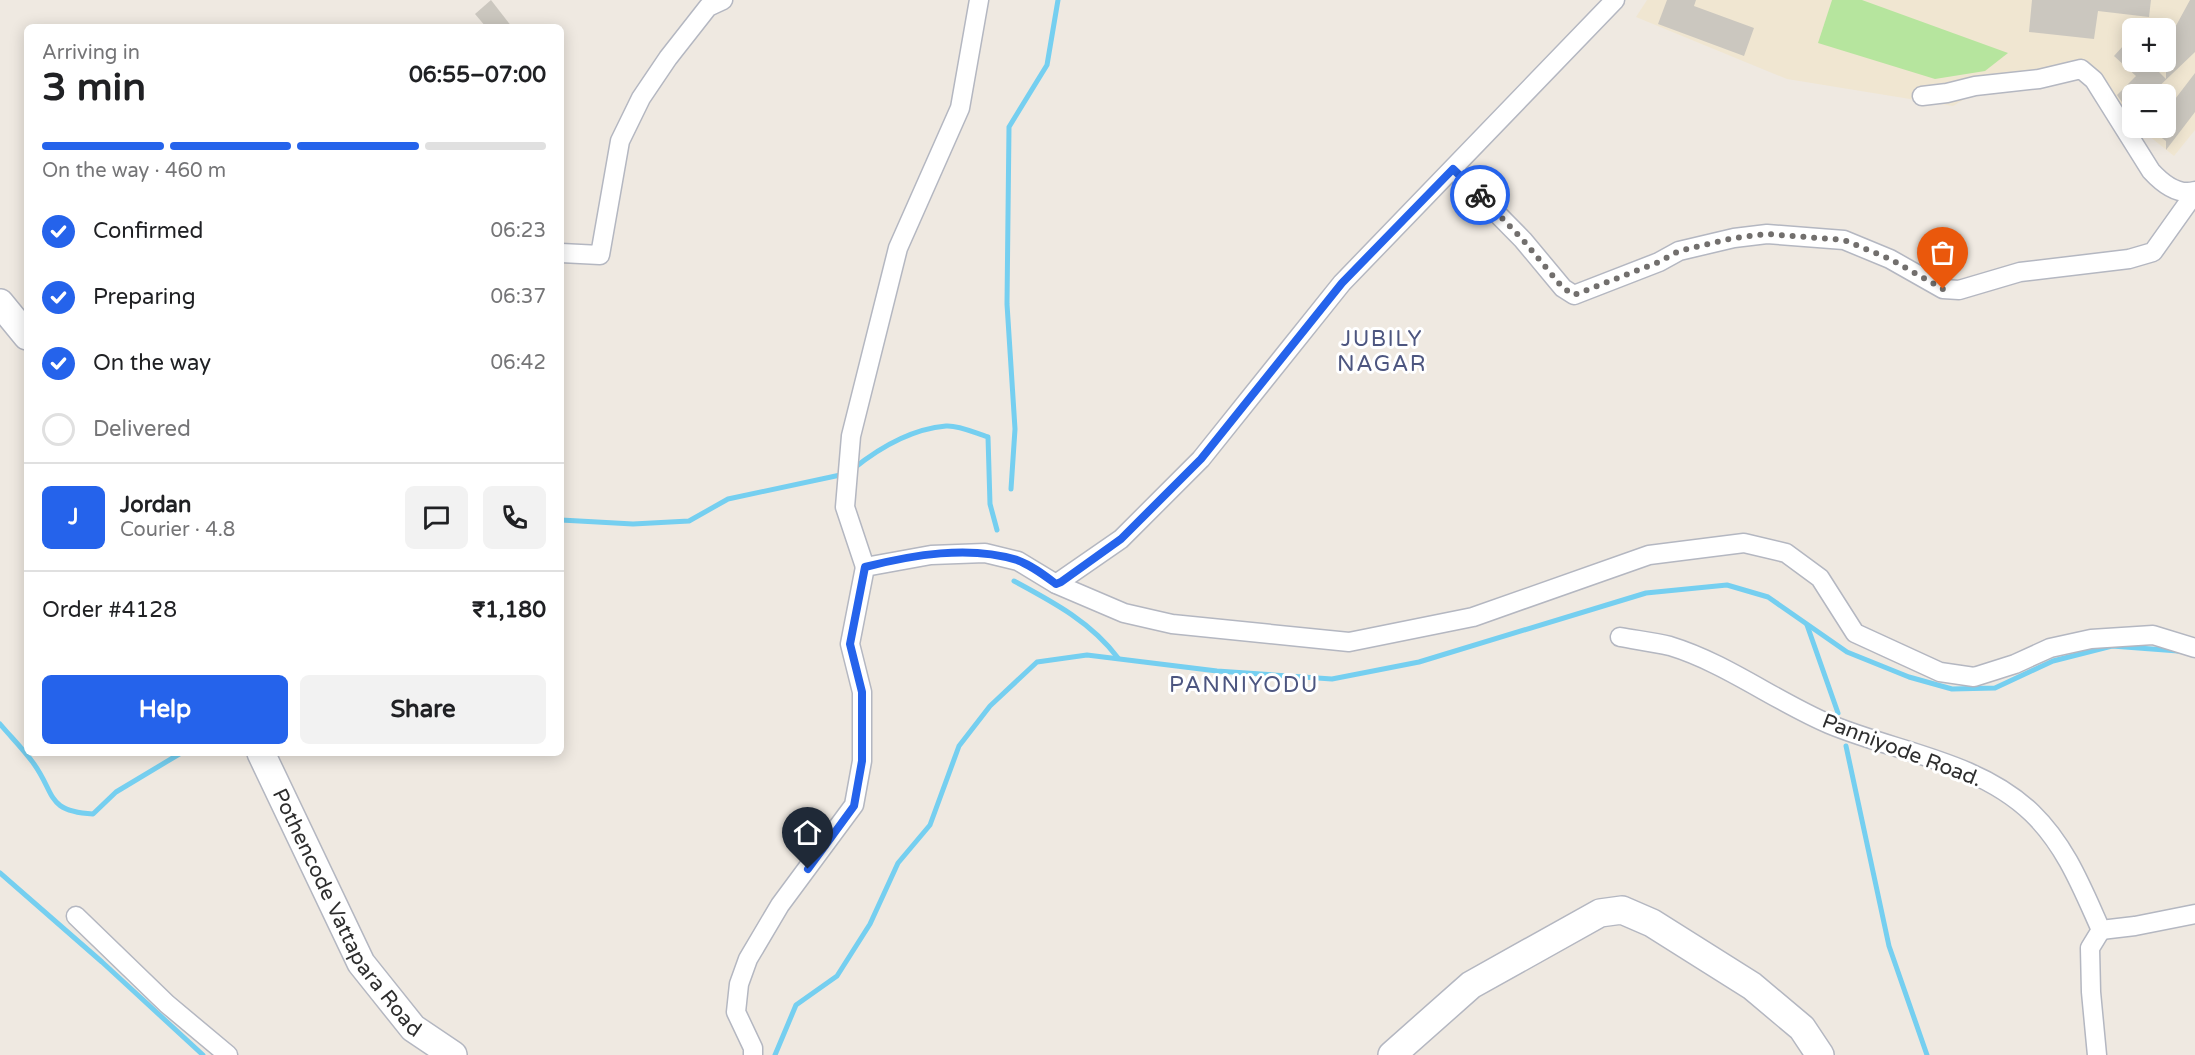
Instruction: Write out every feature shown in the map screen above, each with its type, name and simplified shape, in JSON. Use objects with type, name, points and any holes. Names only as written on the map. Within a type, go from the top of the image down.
[{"type":"main road","points":[[0,303],[24,332]]},
{"type":"main road","name":"Pothencode Vattapara Road","points":[[262,756],[361,963],[413,1028],[453,1055]]},
{"type":"main road","points":[[1392,1055],[1471,985],[1600,913],[1622,910],[1652,923],[1752,986],[1802,1028],[1820,1055]]},
{"type":"street","points":[[564,253],[600,255],[620,141],[641,98],[668,58],[708,7],[723,0]]},
{"type":"street","points":[[753,1055],[753,1048],[736,1012],[739,984],[748,958],[780,905],[854,806],[862,761],[862,692],[850,644],[865,567],[845,507],[851,436],[898,248],[960,108],[979,0]]},
{"type":"street","points":[[1056,584],[1121,539],[1201,459],[1342,283],[1615,0]]},
{"type":"street","points":[[1453,169],[1523,240],[1563,288],[1574,295],[1659,262],[1679,251],[1734,238],[1767,234],[1844,240],[1890,259],[1943,289],[1959,290],[2020,272],[2128,259],[2153,252],[2195,192],[2176,190],[2162,183],[2151,171],[2094,80],[2081,69],[2039,79],[1975,86],[1922,96]]},
{"type":"street","points":[[865,567],[931,555],[985,554],[1018,561],[1056,584],[1124,613],[1173,624],[1350,642],[1473,617],[1649,555],[1744,543],[1786,553],[1820,578],[1855,633],[1940,672],[1974,677],[2015,664],[2050,648],[2091,639],[2153,635],[2195,648]]},
{"type":"street","name":"Panniyode Road.","points":[[1620,637],[1670,646],[1725,669],[1780,701],[1829,724],[1966,771],[2003,789],[2031,813],[2071,862],[2101,930]]},
{"type":"street","points":[[2097,1055],[2091,992],[2090,948],[2101,930],[2195,914]]},
{"type":"street","points":[[76,916],[167,1004],[228,1055]]},
{"type":"shaded area","points":[[1647,0],[2195,0],[2195,130],[2174,156],[2152,138],[2176,138],[2176,84],[2122,84],[2122,114],[2081,80],[1973,94],[1953,106],[1787,79],[1636,17]]},
{"type":"green space","points":[[1832,0],[1862,0],[2008,53],[1985,71],[1935,79],[1818,43]]},
{"type":"building","points":[[491,0],[510,24],[483,24],[475,14]]},
{"type":"building","points":[[1667,0],[1696,0],[1694,6],[1754,28],[1744,56],[1658,24]]},
{"type":"building","points":[[2032,0],[2151,0],[2149,17],[2098,11],[2094,39],[2029,32]]},
{"type":"building","points":[[2190,0],[2195,0],[2195,52],[2176,70],[2176,26]]},
{"type":"building","points":[[2122,47],[2122,63],[2114,56]]},
{"type":"building","points":[[2132,72],[2159,72],[2166,79],[2166,72],[2174,72],[2161,84],[2128,84],[2136,76]]},
{"type":"building","points":[[2195,73],[2195,112],[2176,137],[2176,98]]},
{"type":"building","points":[[2122,90],[2122,102],[2117,95]]},
{"type":"building","points":[[2162,138],[2175,138],[2166,150],[2166,141]]},
{"type":"waterway","points":[[1011,489],[1015,429],[1007,304],[1009,127],[1047,65],[1058,0]]},
{"type":"waterway","points":[[853,469],[896,441],[933,428],[956,427],[988,437],[990,504],[997,530]]},
{"type":"waterway","points":[[564,520],[633,524],[689,521],[728,499],[845,474]]},
{"type":"waterway","points":[[1014,581],[1084,623],[1118,658]]},
{"type":"waterway","points":[[775,1055],[796,1005],[837,976],[870,924],[898,863],[930,825],[959,746],[990,706],[1037,662],[1087,655],[1217,671],[1332,679],[1419,662],[1646,593],[1727,585],[1768,597],[1847,652],[1909,677],[1952,689],[1995,688],[2053,661],[2112,646],[2178,651]]},
{"type":"waterway","points":[[1807,625],[1838,713]]},
{"type":"waterway","points":[[0,724],[24,752]]},
{"type":"waterway","points":[[1846,746],[1889,946],[1927,1055]]},
{"type":"waterway","points":[[28,756],[59,805],[78,812],[93,814],[116,792],[176,756]]},
{"type":"waterway","points":[[0,873],[102,962],[203,1055]]},
{"type":"way so far","points":[[1480,195],[1523,240],[1563,288],[1574,295],[1581,294],[1605,281],[1659,262],[1679,251],[1734,238],[1767,234],[1844,240],[1890,259],[1943,289]]},
{"type":"district","name":"JUBILY NAGAR","points":[[1382,350]]},
{"type":"district","name":"PANNIYODU","points":[[1244,684]]},
{"type":"route","points":[[808,869],[854,806],[862,761],[862,692],[850,644],[865,567],[931,555],[985,554],[1018,561],[1038,571],[1056,584],[1061,582],[1121,539],[1201,459],[1257,392],[1342,283],[1453,169],[1480,195]]}]
